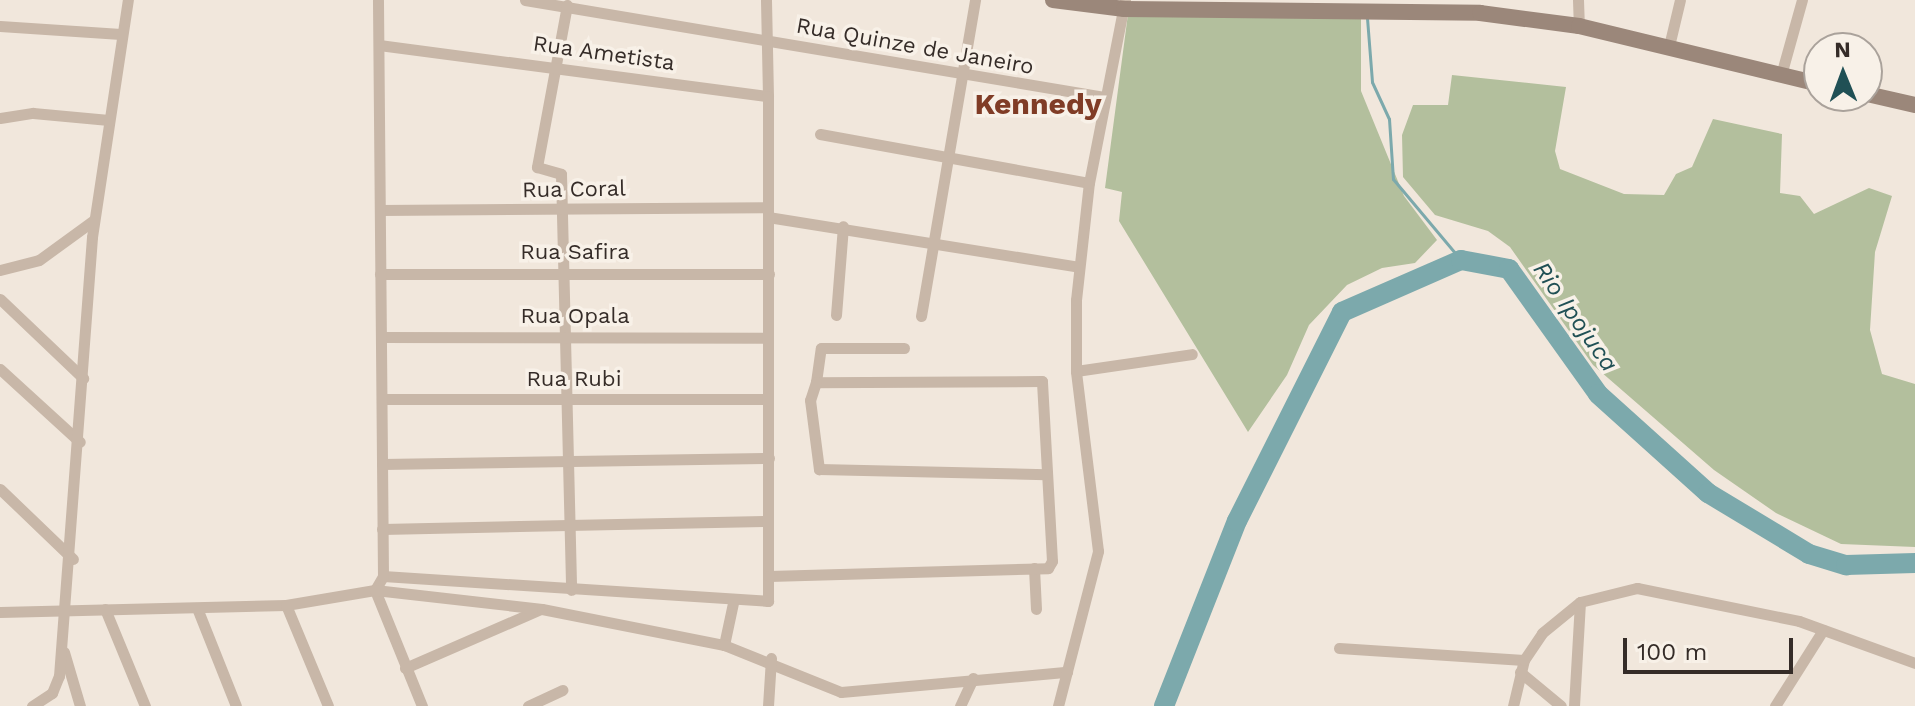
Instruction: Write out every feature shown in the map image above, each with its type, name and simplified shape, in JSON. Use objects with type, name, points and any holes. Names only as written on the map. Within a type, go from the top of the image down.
[{"type":"main road","points":[[1053,0],[1125,5],[1384,4],[1579,26],[1803,80]]},
{"type":"main road","points":[[1883,98],[1915,105]]},
{"type":"street","points":[[32,706],[52,693],[59,676],[73,559],[94,220],[128,0]]},
{"type":"street","points":[[375,590],[383,576],[378,0]]},
{"type":"street","name":"Rua Quinze de Janeiro","points":[[525,0],[959,76],[1104,97]]},
{"type":"street","points":[[383,576],[733,603],[768,601],[766,0]]},
{"type":"street","points":[[921,316],[945,157],[975,0]]},
{"type":"street","points":[[1578,0],[1579,26]]},
{"type":"street","points":[[1669,46],[1680,0]]},
{"type":"street","points":[[1781,75],[1802,0]]},
{"type":"street","points":[[567,5],[537,167],[561,174],[571,590]]},
{"type":"street","points":[[1058,706],[1098,551],[1076,371],[1079,267],[1104,97],[1125,5]]},
{"type":"street","points":[[0,26],[121,34]]},
{"type":"street","name":"Rua Ametista","points":[[379,45],[768,96]]},
{"type":"street","points":[[0,118],[33,113],[109,120]]},
{"type":"street","points":[[820,134],[1089,183]]},
{"type":"street","name":"Rua Coral","points":[[380,210],[768,212],[1079,267]]},
{"type":"street","points":[[0,270],[39,260],[94,220]]},
{"type":"street","points":[[836,315],[843,226]]},
{"type":"street","name":"Rua Safira","points":[[380,274],[565,271],[769,274]]},
{"type":"street","points":[[0,299],[83,378]]},
{"type":"street","name":"Rua Opala","points":[[381,337],[566,335],[768,338]]},
{"type":"street","points":[[904,348],[821,348],[810,400],[819,469],[1046,474]]},
{"type":"street","points":[[1076,371],[1192,354]]},
{"type":"street","points":[[0,369],[80,442]]},
{"type":"street","points":[[769,576],[1034,568],[1052,561],[1039,380],[816,382]]},
{"type":"street","name":"Rua Rubi","points":[[382,399],[767,399]]},
{"type":"street","points":[[382,464],[769,458]]},
{"type":"street","points":[[0,489],[73,559]]},
{"type":"street","points":[[382,529],[768,521]]},
{"type":"street","points":[[1034,568],[1036,609]]},
{"type":"street","points":[[1513,706],[1522,666],[1580,602],[1637,588],[1823,630],[1915,663]]},
{"type":"street","points":[[0,611],[68,607],[286,605],[375,590],[542,609],[724,645],[771,658],[841,692],[1067,672]]},
{"type":"street","points":[[375,590],[422,706]]},
{"type":"street","points":[[1574,706],[1580,602]]},
{"type":"street","points":[[724,645],[733,603]]},
{"type":"street","points":[[286,605],[328,706]]},
{"type":"street","points":[[197,608],[236,706]]},
{"type":"street","points":[[105,609],[145,706]]},
{"type":"street","points":[[405,668],[542,609]]},
{"type":"street","points":[[1775,706],[1823,630]]},
{"type":"street","points":[[62,643],[80,706]]},
{"type":"street","points":[[1339,648],[1522,666],[1561,706]]},
{"type":"street","points":[[768,706],[771,658]]},
{"type":"street","points":[[960,706],[973,678]]},
{"type":"street","points":[[528,706],[563,690]]},
{"type":"green space","points":[[1128,14],[1361,15],[1361,91],[1404,196],[1437,240],[1415,263],[1382,268],[1347,285],[1309,325],[1287,375],[1248,432],[1119,221],[1122,192],[1105,188]]},
{"type":"green space","points":[[1452,75],[1566,87],[1555,151],[1560,169],[1624,194],[1664,195],[1676,174],[1692,167],[1713,119],[1782,134],[1780,193],[1800,196],[1814,214],[1869,188],[1892,196],[1875,252],[1870,330],[1882,374],[1915,384],[1915,547],[1841,544],[1776,513],[1714,470],[1593,365],[1510,247],[1488,231],[1435,215],[1403,177],[1402,135],[1413,105],[1448,105]]},
{"type":"waterway","points":[[1367,18],[1372,82],[1389,119],[1393,179],[1461,260]]},
{"type":"waterway","name":"Rio Ipojuca","points":[[1164,706],[1237,521],[1342,312],[1461,260],[1509,269],[1598,394],[1708,493],[1809,554],[1846,565],[1915,563]]},
{"type":"district","name":"Kennedy","points":[[1038,104]]}]
